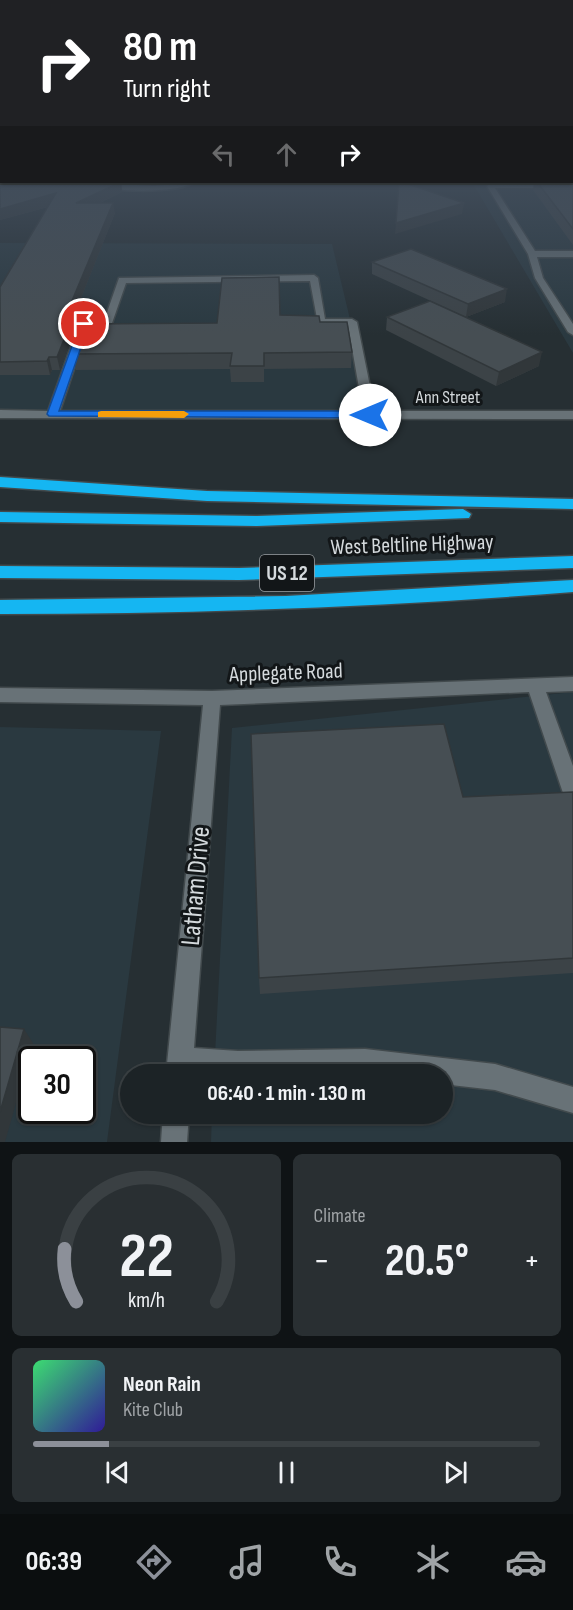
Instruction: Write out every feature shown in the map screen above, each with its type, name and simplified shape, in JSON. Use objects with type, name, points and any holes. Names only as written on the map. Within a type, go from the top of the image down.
[{"type":"highway","points":[[0,482],[207,496],[573,504]]},
{"type":"highway","name":"West Beltline Highway","points":[[0,517],[256,520],[573,511]]},
{"type":"highway","name":"West Beltline Highway","points":[[0,572],[239,574],[573,562]]},
{"type":"highway","points":[[0,607],[155,608],[395,599],[573,586]]},
{"type":"street","points":[[516,228],[532,254],[539,278],[573,332]]},
{"type":"street","points":[[532,254],[573,254]]},
{"type":"street","points":[[53,414],[84,324],[108,324],[122,280],[314,279],[321,322],[352,322],[370,415]]},
{"type":"street","name":"Ann Street","points":[[0,414],[573,415]]},
{"type":"street","name":"Applegate Road","points":[[0,695],[212,698],[573,684]]},
{"type":"street","points":[[535,686],[573,793]]},
{"type":"street","name":"Latham Drive","points":[[180,1064],[212,698]]},
{"type":"street","points":[[238,1064],[365,1062],[382,1064]]},
{"type":"street","points":[[453,1072],[495,1077],[573,1100]]},
{"type":"street","points":[[174,1142],[175,1124]]},
{"type":"shaded area","points":[[499,228],[573,228],[573,353]]},
{"type":"shaded area","points":[[0,243],[332,244],[373,415],[0,414]]},
{"type":"shaded area","points":[[573,692],[573,1142],[211,1142],[212,1124],[453,1124],[453,1064],[215,1064],[232,728]]},
{"type":"shaded area","points":[[0,727],[161,731],[107,1142],[0,1142]]},
{"type":"building","points":[[35,228],[102,228],[61,327],[69,327],[57,357],[49,357],[47,361],[0,362],[0,287]]},
{"type":"building","points":[[411,249],[507,289],[468,304],[372,262]]},
{"type":"building","points":[[279,277],[280,315],[319,316],[320,322],[347,322],[352,352],[264,353],[264,366],[230,366],[232,353],[73,354],[83,324],[217,323],[222,278]]},
{"type":"building","points":[[430,301],[542,352],[499,372],[387,317]]},
{"type":"building","points":[[444,724],[463,797],[573,792],[573,958],[259,978],[251,734]]},
{"type":"building","points":[[0,1027],[24,1029],[18,1046],[0,1112]]},
{"type":"slow traffic","points":[[101,414],[184,414]]},
{"type":"route","points":[[84,324],[53,414],[370,415]]}]
